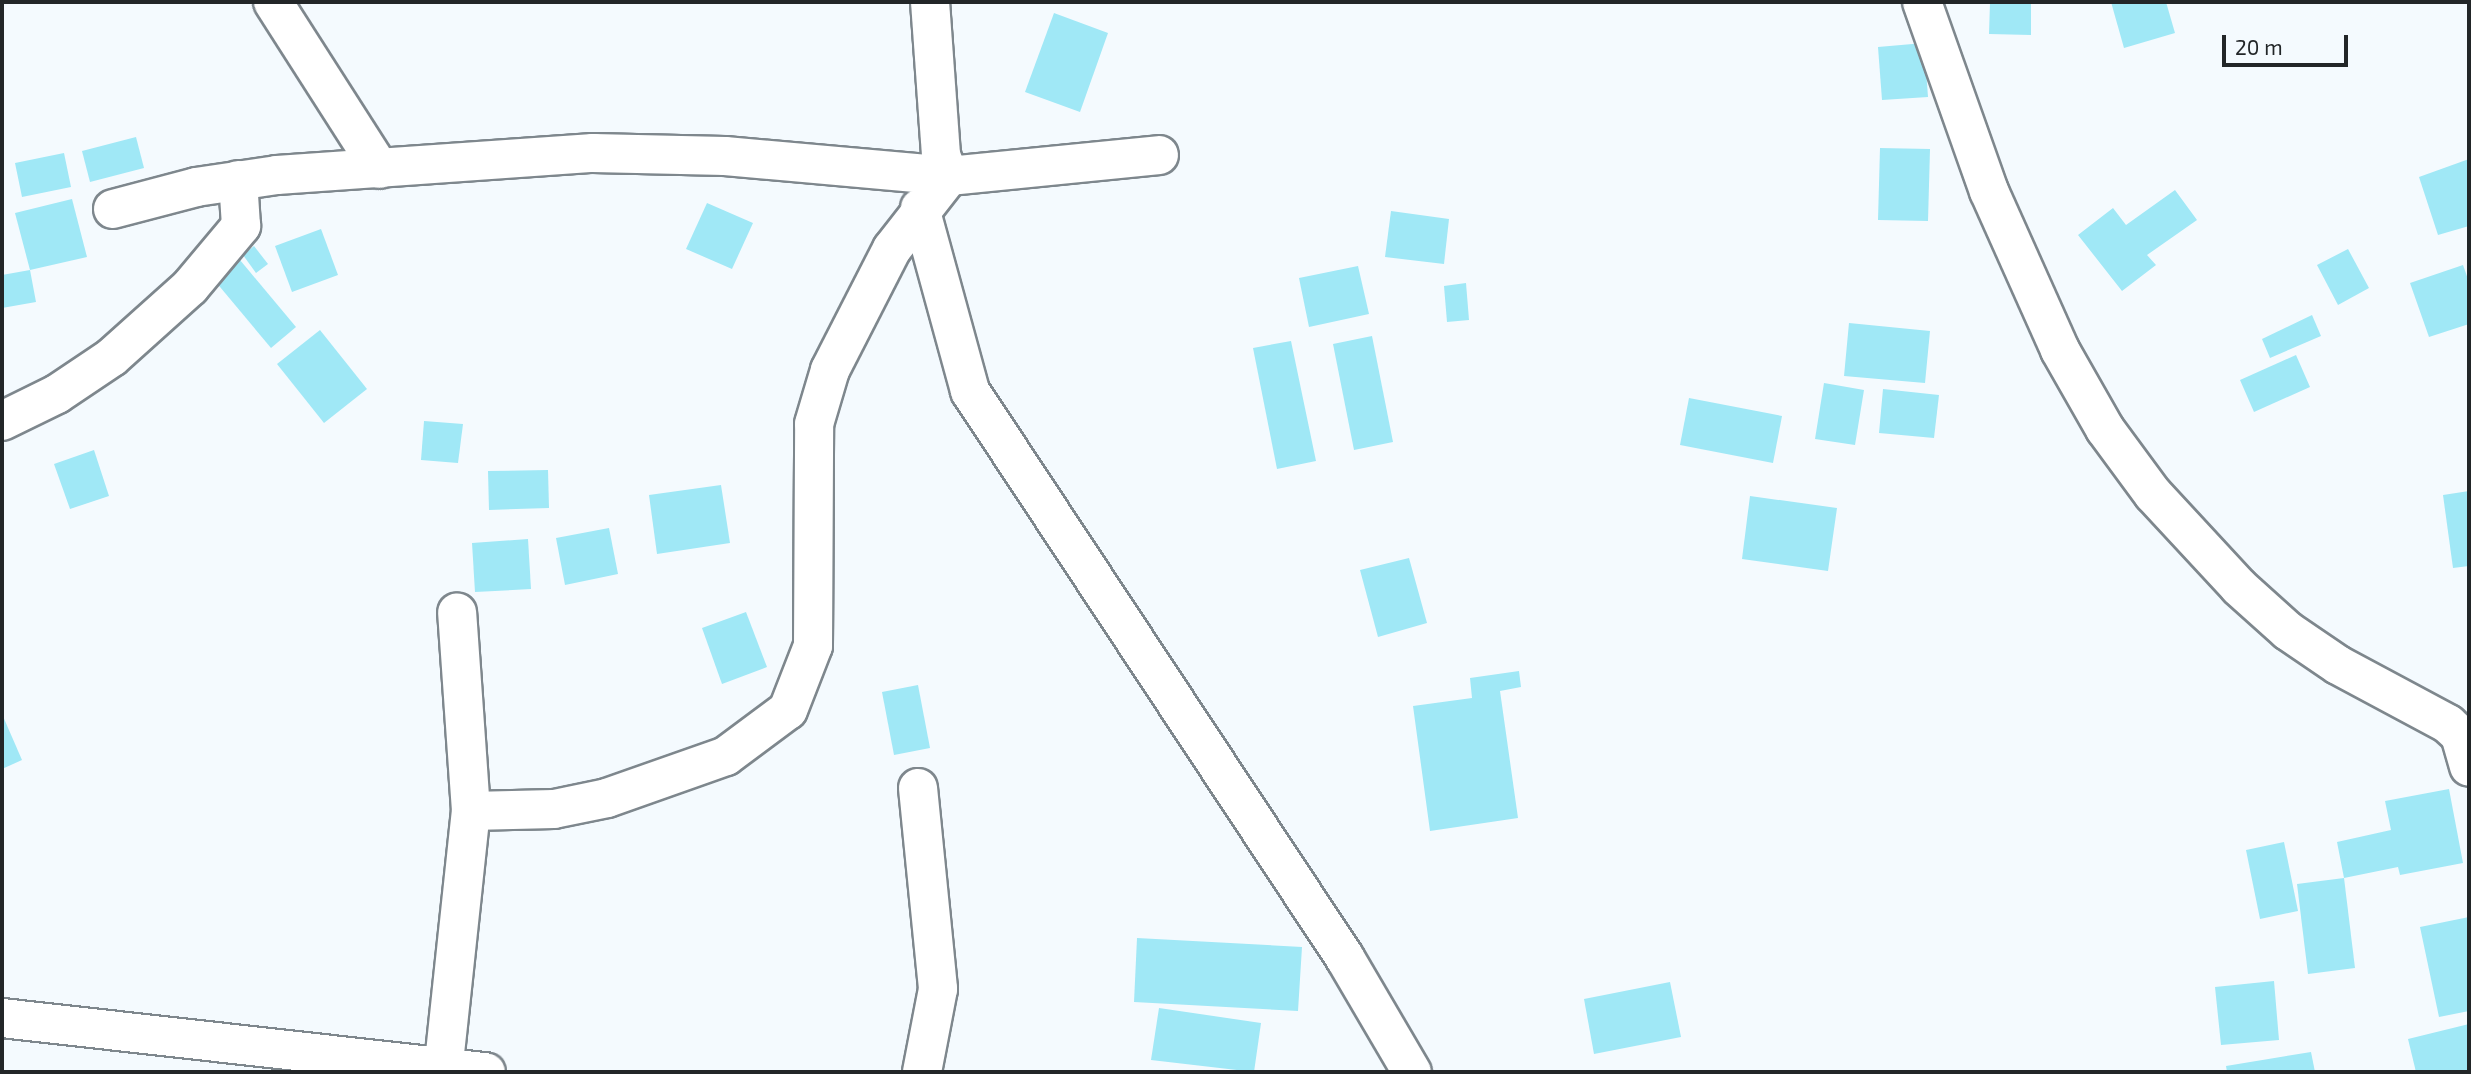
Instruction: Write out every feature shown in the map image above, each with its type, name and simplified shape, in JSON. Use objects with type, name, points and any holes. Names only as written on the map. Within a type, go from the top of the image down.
[{"type":"street","points":[[273,2],[380,169]]},
{"type":"street","points":[[930,2],[941,155],[949,176]]},
{"type":"street","points":[[1922,2],[1989,191],[2060,350],[2105,429],[2153,494],[2239,587],[2288,631],[2338,665],[2448,724],[2460,735],[2469,767]]},
{"type":"street","points":[[113,209],[238,180],[593,153],[725,156],[949,176],[1044,171],[1159,155]]},
{"type":"street","points":[[471,811],[554,809],[607,798],[726,756],[788,710],[813,646],[814,424],[830,369],[861,300],[920,208],[949,176]]},
{"type":"street","points":[[2,421],[57,394],[111,357],[199,278],[241,226],[238,180]]},
{"type":"street","points":[[920,208],[970,391],[1345,958],[1412,1072]]},
{"type":"street","points":[[443,1068],[471,811],[457,612]]},
{"type":"street","points":[[918,788],[937,989],[922,1072]]},
{"type":"street","points":[[2,1018],[148,1038],[486,1072]]},
{"type":"building","points":[[1990,2],[2031,2],[2031,35],[1989,34]]},
{"type":"building","points":[[2111,2],[2166,2],[2175,33],[2124,48]]},
{"type":"building","points":[[1054,13],[1108,33],[1080,112],[1025,92]]},
{"type":"building","points":[[1924,43],[1928,97],[1882,100],[1878,47]]},
{"type":"building","points":[[136,137],[144,168],[90,182],[82,151]]},
{"type":"building","points":[[1880,148],[1930,149],[1928,221],[1878,220]]},
{"type":"building","points":[[64,153],[71,187],[22,197],[15,163]]},
{"type":"building","points":[[2469,159],[2469,226],[2438,235],[2419,177]]},
{"type":"building","points":[[2175,190],[2197,220],[2147,255],[2156,265],[2122,291],[2078,235],[2113,208],[2126,225]]},
{"type":"building","points":[[72,199],[87,257],[30,270],[15,213]]},
{"type":"building","points":[[707,203],[753,223],[732,269],[686,249]]},
{"type":"building","points":[[1391,211],[1449,219],[1444,264],[1385,257]]},
{"type":"building","points":[[321,229],[338,275],[292,292],[275,246]]},
{"type":"building","points":[[254,246],[268,264],[256,273],[243,255]]},
{"type":"building","points":[[2348,249],[2369,288],[2338,305],[2317,265]]},
{"type":"building","points":[[235,254],[296,327],[271,348],[210,275]]},
{"type":"building","points":[[2463,265],[2469,282],[2469,324],[2429,337],[2410,283]]},
{"type":"building","points":[[1358,266],[1369,314],[1309,327],[1299,278]]},
{"type":"building","points":[[30,270],[36,302],[2,308],[2,275]]},
{"type":"building","points":[[1466,283],[1469,320],[1447,322],[1444,286]]},
{"type":"building","points":[[2312,315],[2321,336],[2270,358],[2262,339]]},
{"type":"building","points":[[1849,323],[1930,331],[1925,383],[1844,376]]},
{"type":"building","points":[[320,330],[367,389],[324,423],[277,364]]},
{"type":"building","points":[[1372,336],[1393,442],[1354,450],[1333,344]]},
{"type":"building","points":[[1291,341],[1316,461],[1277,469],[1253,348]]},
{"type":"building","points":[[2296,355],[2310,387],[2254,412],[2240,380]]},
{"type":"building","points":[[1824,383],[1864,390],[1855,445],[1815,439]]},
{"type":"building","points":[[1883,389],[1939,395],[1934,438],[1879,433]]},
{"type":"building","points":[[1689,398],[1782,416],[1773,463],[1680,445]]},
{"type":"building","points":[[424,421],[463,424],[458,463],[421,460]]},
{"type":"building","points":[[94,450],[109,496],[70,509],[54,464]]},
{"type":"building","points":[[548,470],[549,508],[489,510],[488,471]]},
{"type":"building","points":[[721,485],[730,543],[657,554],[649,495]]},
{"type":"building","points":[[2469,491],[2469,566],[2453,568],[2443,495]]},
{"type":"building","points":[[1750,496],[1837,508],[1828,571],[1742,559]]},
{"type":"building","points":[[609,528],[618,574],[565,585],[556,538]]},
{"type":"building","points":[[528,539],[531,589],[475,592],[472,543]]},
{"type":"building","points":[[1409,558],[1427,623],[1378,637],[1360,570]]},
{"type":"building","points":[[746,612],[767,667],[722,684],[702,628]]},
{"type":"building","points":[[1519,671],[1521,687],[1500,691],[1518,818],[1430,831],[1413,706],[1472,698],[1470,678]]},
{"type":"building","points":[[918,685],[930,748],[894,755],[882,692]]},
{"type":"building","points":[[2,714],[22,760],[2,769]]},
{"type":"building","points":[[2449,789],[2463,863],[2400,875],[2398,867],[2344,878],[2337,842],[2391,830],[2385,801]]},
{"type":"building","points":[[2284,842],[2298,911],[2260,919],[2246,850]]},
{"type":"building","points":[[2344,878],[2355,968],[2308,974],[2297,884]]},
{"type":"building","points":[[2469,917],[2469,1011],[2439,1017],[2420,927]]},
{"type":"building","points":[[1137,938],[1302,947],[1298,1011],[1134,1002]]},
{"type":"building","points":[[2274,981],[2279,1040],[2221,1045],[2215,987]]},
{"type":"building","points":[[1670,982],[1681,1037],[1594,1054],[1584,999]]},
{"type":"building","points":[[1159,1008],[1261,1023],[1254,1072],[1151,1060]]},
{"type":"building","points":[[2469,1024],[2469,1072],[2416,1072],[2408,1039]]},
{"type":"building","points":[[2311,1052],[2315,1072],[2227,1072],[2226,1066]]}]
